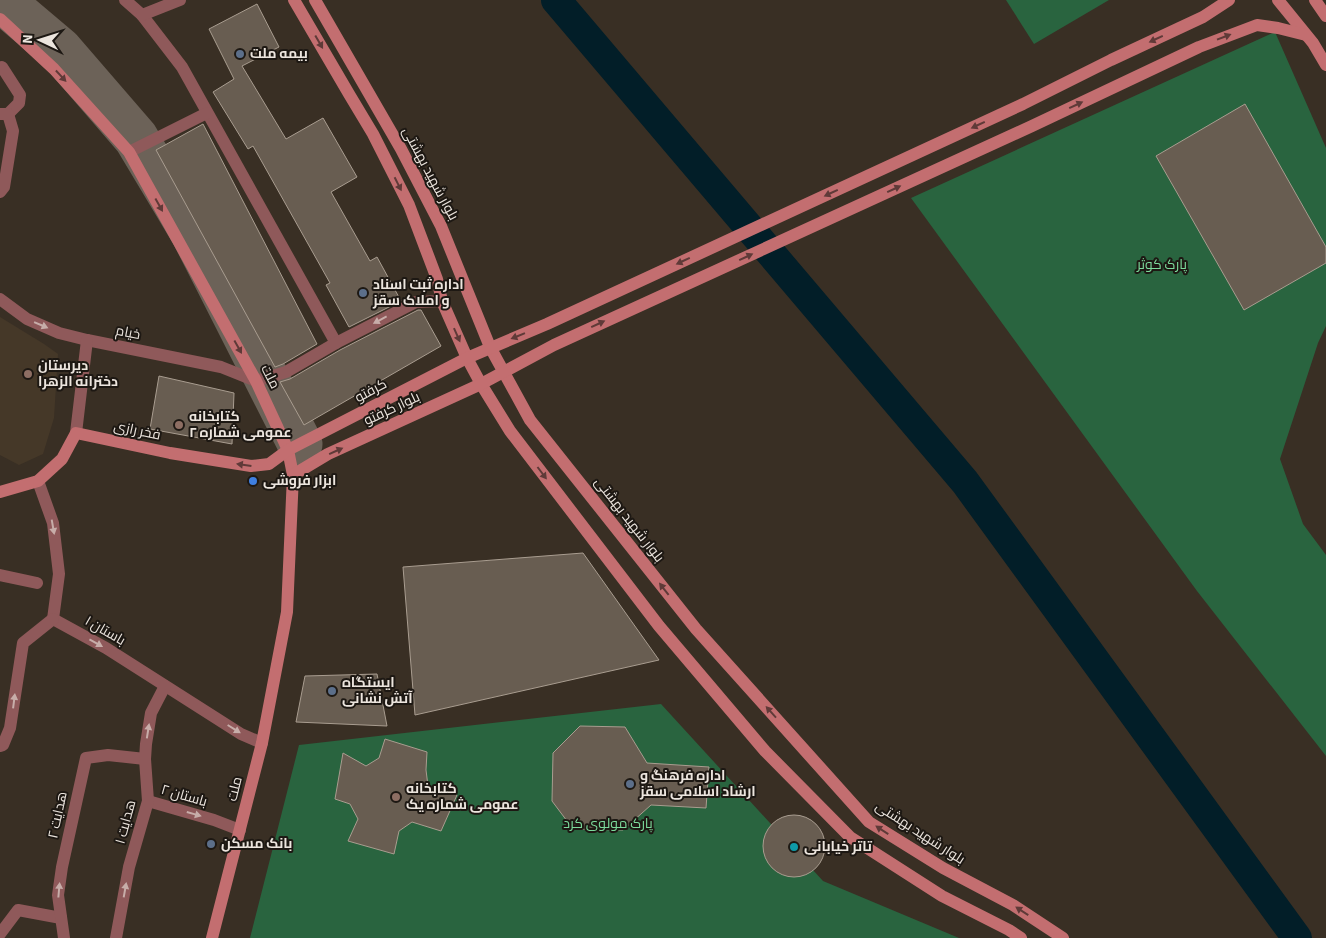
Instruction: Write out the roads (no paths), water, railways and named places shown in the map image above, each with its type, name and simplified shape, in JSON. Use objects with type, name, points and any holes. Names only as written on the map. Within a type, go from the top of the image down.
[{"type":"main road","points":[[294,0],[373,134],[409,205],[437,279],[442,302],[481,384],[510,431],[653,618],[765,751],[850,837],[942,896],[1021,938]]},
{"type":"main road","name":"بلوار شهید بهشتی","points":[[315,0],[401,149],[441,226],[490,347],[530,420],[696,629],[869,822],[942,868],[1013,905],[1063,938]]},
{"type":"main road","points":[[1203,18],[1210,0]]},
{"type":"main road","name":"کرفتو","points":[[288,450],[490,347],[547,324],[1023,104],[1111,60],[1203,18],[1229,0]]},
{"type":"main road","points":[[1278,0],[1313,43],[1326,65]]},
{"type":"main road","points":[[1314,0],[1326,16]]},
{"type":"main road","name":"ملت","points":[[0,19],[54,69],[129,152],[256,381],[288,450],[293,475],[287,612],[262,743],[212,938]]},
{"type":"main road","name":"بلوار کرفتو","points":[[293,475],[328,454],[481,384],[554,345],[1032,126],[1199,47],[1257,25],[1306,35]]},
{"type":"main road","points":[[0,492],[38,481],[62,459],[76,433]]},
{"type":"main road","name":"فخر رازی","points":[[76,433],[170,453],[251,466],[269,464],[288,450]]},
{"type":"street","points":[[125,0],[142,15],[182,67],[336,343]]},
{"type":"street","points":[[142,15],[180,0]]},
{"type":"street","points":[[0,192],[4,186],[13,131],[4,114],[19,103],[20,95],[2,67]]},
{"type":"street","points":[[129,152],[207,112]]},
{"type":"street","name":"خیام","points":[[0,300],[27,319],[58,333],[220,367],[256,381]]},
{"type":"street","points":[[256,381],[286,372],[336,343],[416,302],[442,302]]},
{"type":"street","points":[[76,433],[87,340]]},
{"type":"street","points":[[0,746],[3,745],[10,728],[23,643],[53,619],[59,574],[53,523],[38,481]]},
{"type":"street","points":[[0,575],[37,583]]},
{"type":"street","name":"باستان ۱","points":[[53,619],[106,648],[242,734],[262,743]]},
{"type":"street","name":"هدایت ۱","points":[[116,938],[129,867],[148,801],[145,759],[150,713],[165,686]]},
{"type":"street","name":"هدایت ۲","points":[[64,938],[58,895],[86,758],[108,755],[145,759]]},
{"type":"street","name":"باستان ۲","points":[[148,801],[214,820],[240,830]]},
{"type":"street","points":[[0,934],[18,910],[61,918]]},
{"type":"waterway","points":[[556,0],[965,482],[1297,938]]},
{"type":"place","name":"بیمه ملت","points":[[240,54]]},
{"type":"place","name":"اداره ثبت اسناد و املاک سقز","points":[[363,293]]},
{"type":"place","name":"دیرستان دخترانه الزهرا","points":[[28,374]]},
{"type":"place","name":"کتابخانه عمومی شماره ۲","points":[[179,425]]},
{"type":"place","name":"ابزار فروشی","points":[[253,481]]},
{"type":"place","name":"ایستگاه آتش نشانی","points":[[332,691]]},
{"type":"place","name":"اداره فرهنگ و ارشاد اسلامی سقز","points":[[630,784]]},
{"type":"place","name":"کتابخانه عمومی شماره یک","points":[[396,797]]},
{"type":"place","name":"بانک مسکن","points":[[211,844]]},
{"type":"place","name":"تاتر خیابانی","points":[[794,847]]},
{"type":"park label","name":"پارک کوثر","points":[[1162,265]]},
{"type":"park label","name":"پارک مولوی کرد","points":[[608,824]]}]
